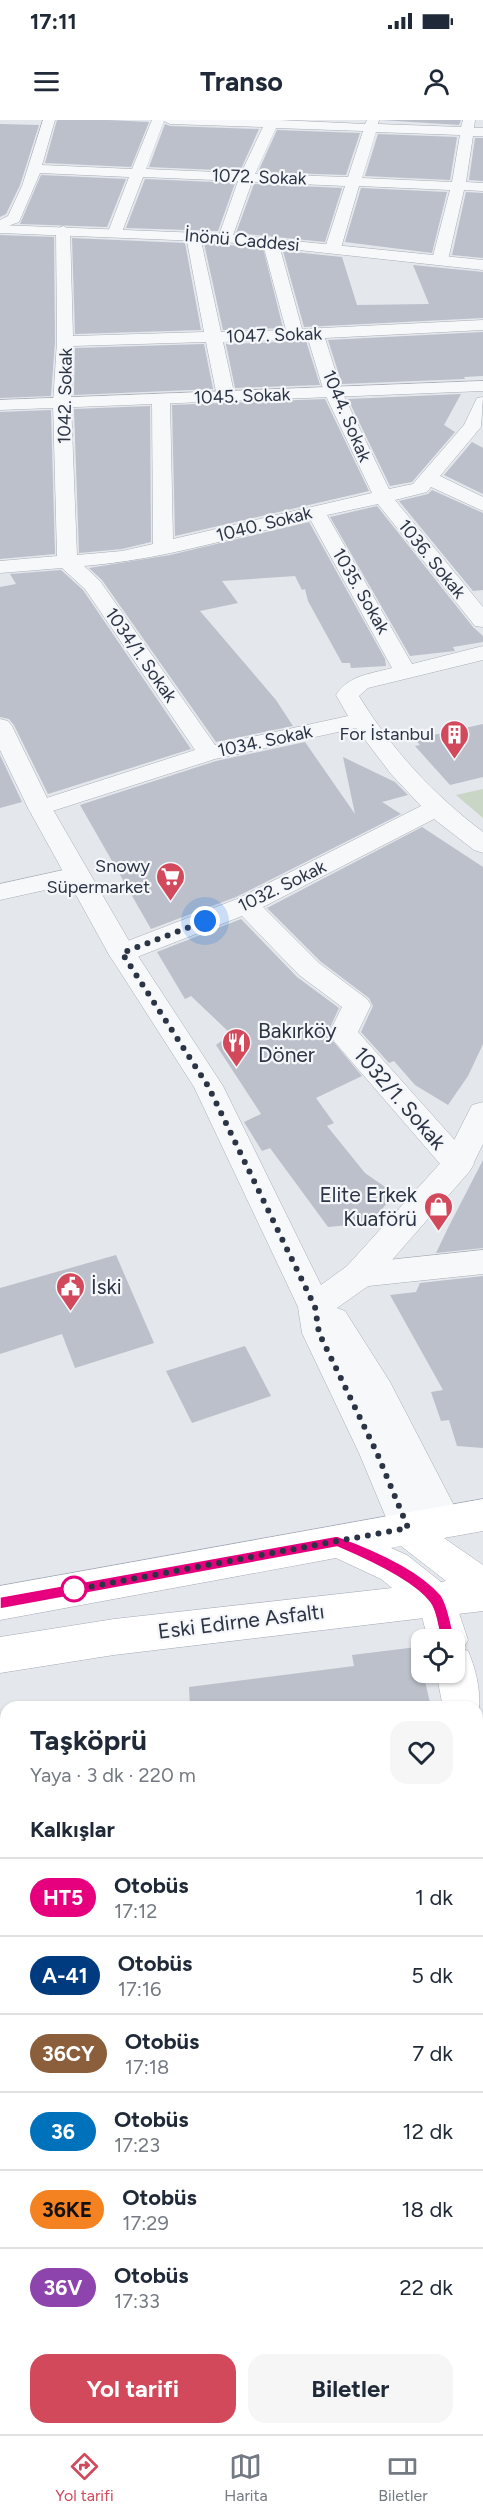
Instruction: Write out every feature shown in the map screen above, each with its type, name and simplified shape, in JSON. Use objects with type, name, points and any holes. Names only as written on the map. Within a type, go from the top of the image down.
[{"type":"main road","points":[[0,1603],[483,1515]]},
{"type":"main road","points":[[425,1525],[426,1546],[483,1586]]},
{"type":"main road","points":[[337,1541],[393,1567],[437,1601],[445,1629]]},
{"type":"main road","name":"Eski Edirne Asfaltı","points":[[0,1655],[106,1638],[355,1607],[437,1601],[483,1594]]},
{"type":"main road","points":[[458,1683],[462,1701]]},
{"type":"street","points":[[0,227],[14,219],[34,169],[49,120]]},
{"type":"street","points":[[115,232],[158,120]]},
{"type":"street","points":[[170,120],[474,128],[441,260]]},
{"type":"street","points":[[225,238],[247,176],[272,122]]},
{"type":"street","points":[[333,248],[372,124]]},
{"type":"street","name":"1072. Sokak","points":[[34,169],[483,187]]},
{"type":"street","name":"İnönü Caddesi","points":[[0,227],[225,238],[483,265]]},
{"type":"street","name":"1042. Sokak","points":[[63,230],[65,341],[62,403],[67,562]]},
{"type":"street","points":[[192,236],[211,337],[226,397]]},
{"type":"street","points":[[273,242],[273,252],[294,334]]},
{"type":"street","points":[[478,325],[483,342]]},
{"type":"street","name":"1047. Sokak","points":[[65,341],[294,334],[478,325]]},
{"type":"street","name":"1044. Sokak","points":[[315,333],[333,392],[383,497]]},
{"type":"street","name":"1045. Sokak","points":[[0,405],[483,386]]},
{"type":"street","points":[[161,400],[163,549]]},
{"type":"street","name":"1040. Sokak","points":[[0,567],[122,557],[420,488],[478,430],[483,402]]},
{"type":"street","points":[[429,478],[483,505]]},
{"type":"street","name":"1036. Sokak","points":[[383,497],[483,621]]},
{"type":"street","name":"1035. Sokak","points":[[315,511],[405,671]]},
{"type":"street","name":"1034/1. Sokak","points":[[67,562],[93,585],[209,753]]},
{"type":"street","points":[[483,653],[360,682],[347,696],[362,720],[436,808],[483,845]]},
{"type":"street","name":"1034. Sokak","points":[[40,808],[209,753],[362,720]]},
{"type":"street","points":[[4,741],[122,953],[208,1086],[315,1307],[319,1333],[367,1432],[425,1525]]},
{"type":"street","name":"1032. Sokak","points":[[122,953],[246,905],[436,808]]},
{"type":"street","points":[[0,892],[77,875]]},
{"type":"street","name":"1032/1. Sokak","points":[[246,905],[309,969],[357,1005],[343,1033],[458,1164]]},
{"type":"street","points":[[315,1307],[359,1275],[458,1164],[482,1117]]},
{"type":"street","points":[[359,1275],[483,1262]]},
{"type":"green space","points":[[483,789],[483,818],[456,795]]},
{"type":"building","points":[[57,120],[149,122],[131,167],[45,163]]},
{"type":"building","points":[[381,120],[461,120],[459,125]]},
{"type":"building","points":[[0,124],[39,125],[20,185],[6,214],[0,217]]},
{"type":"building","points":[[165,124],[259,129],[240,171],[149,167]]},
{"type":"building","points":[[277,130],[360,133],[346,175],[258,172]]},
{"type":"building","points":[[378,134],[457,137],[450,180],[365,176]]},
{"type":"building","points":[[475,138],[483,138],[483,181],[469,180]]},
{"type":"building","points":[[41,175],[126,179],[107,227],[20,224]]},
{"type":"building","points":[[145,179],[235,183],[218,231],[126,228]]},
{"type":"building","points":[[254,184],[342,188],[325,242],[236,233]]},
{"type":"building","points":[[361,188],[447,192],[432,253],[345,242]]},
{"type":"building","points":[[466,192],[483,193],[483,258],[452,255]]},
{"type":"building","points":[[0,235],[54,237],[55,341],[51,396],[0,398]]},
{"type":"building","points":[[72,238],[185,243],[201,330],[75,334]]},
{"type":"building","points":[[204,243],[263,248],[283,328],[223,330]]},
{"type":"building","points":[[283,251],[342,257],[357,305],[429,304],[413,265],[483,272],[483,318],[304,327]]},
{"type":"building","points":[[483,332],[483,376],[464,377],[465,379],[342,384],[328,340]]},
{"type":"building","points":[[306,341],[320,385],[235,388],[226,344]]},
{"type":"building","points":[[204,344],[213,389],[74,395],[75,348]]},
{"type":"building","points":[[461,394],[444,425],[455,432],[412,482],[390,486],[348,399]]},
{"type":"building","points":[[325,399],[369,491],[175,536],[172,405]]},
{"type":"building","points":[[150,406],[151,542],[122,549],[79,553],[74,409]]},
{"type":"building","points":[[51,410],[55,554],[0,559],[0,412]]},
{"type":"building","points":[[472,442],[483,448],[483,494],[444,475]]},
{"type":"building","points":[[432,490],[483,513],[483,590],[473,591],[399,501],[428,494]]},
{"type":"building","points":[[377,506],[473,627],[483,636],[483,642],[453,647],[455,651],[410,656],[330,517]]},
{"type":"building","points":[[309,522],[385,659],[386,666],[351,668],[350,663],[342,663],[308,601],[305,589],[302,590],[295,576],[222,581],[238,603],[200,611],[276,700],[293,726],[216,742],[102,580],[89,568],[170,555]]},
{"type":"building","points":[[61,570],[83,590],[191,749],[48,794],[14,725],[9,719],[0,717],[0,587],[16,584],[10,574]]},
{"type":"building","name":"For İstanbul","points":[[483,724],[483,777],[450,785],[415,746],[420,745],[415,739]]},
{"type":"building","points":[[305,742],[355,814],[343,757],[395,782],[408,795],[382,802],[401,814],[236,897],[151,929],[80,805],[216,761]]},
{"type":"building","points":[[0,755],[22,802],[0,808]]},
{"type":"building","points":[[422,827],[483,867],[483,1044],[468,1076],[448,1105],[415,1085],[394,1061],[389,1063],[361,1032],[373,1006],[369,998],[320,961],[267,908]]},
{"type":"building","points":[[241,919],[297,977],[339,1008],[327,1034],[362,1076],[316,1098],[334,1123],[327,1126],[365,1173],[395,1194],[370,1223],[328,1227],[270,1148],[262,1151],[244,1122],[261,1114],[216,1045],[231,1034],[191,996],[185,999],[157,952]]},
{"type":"building","points":[[483,1160],[483,1248],[436,1253],[449,1226]]},
{"type":"building","name":"İski","points":[[116,1255],[154,1343],[75,1368],[62,1334],[0,1354],[0,1288]]},
{"type":"building","points":[[483,1276],[483,1448],[457,1446],[449,1420],[441,1421],[431,1392],[443,1390],[390,1295],[416,1292],[420,1283]]},
{"type":"building","points":[[245,1346],[271,1396],[192,1423],[166,1371]]},
{"type":"building","points":[[411,1648],[411,1683],[425,1683],[430,1701],[190,1701],[189,1687],[354,1666],[352,1655]]},
{"type":"bus line","name":"HT5","points":[[0,1603],[337,1541],[374,1556],[420,1585],[437,1601],[445,1629]]},
{"type":"place","name":"For İstanbul","points":[[455,760]]},
{"type":"place","name":"Snowy Süpermarket","points":[[171,902]]},
{"type":"place","name":"Bakırköy Döner","points":[[237,1068]]},
{"type":"place","name":"Elite Erkek Kuaförü","points":[[438,1232]]},
{"type":"place","name":"İski","points":[[70,1312]]},
{"type":"route","points":[[74,1589],[67,1591],[408,1528],[377,1453],[319,1333],[315,1307],[208,1086],[122,953],[205,921]]}]
